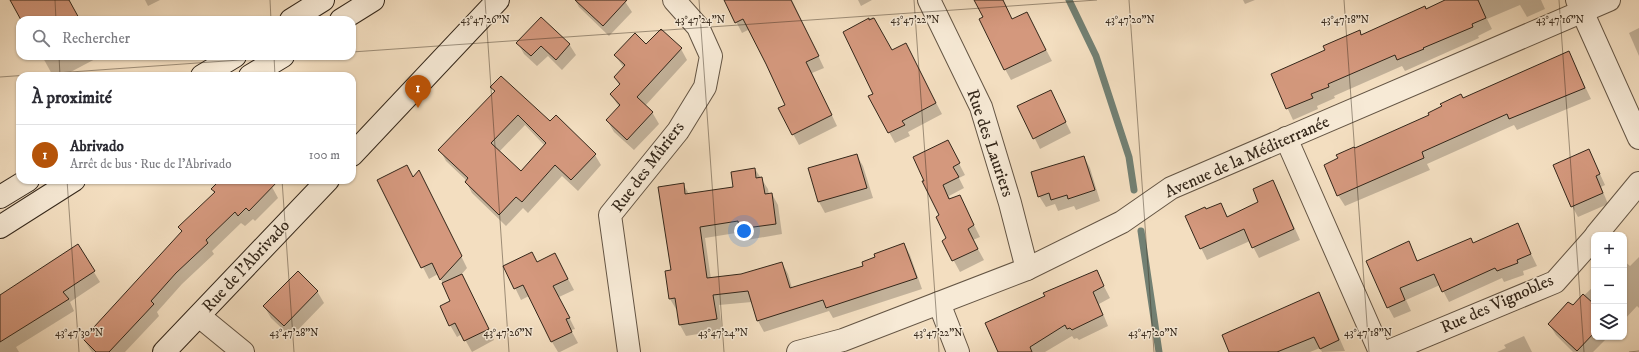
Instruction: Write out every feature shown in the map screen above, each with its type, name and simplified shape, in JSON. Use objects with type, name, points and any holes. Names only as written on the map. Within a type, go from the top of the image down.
[{"type":"street","points":[[297,16],[323,0]]},
{"type":"street","points":[[347,16],[373,0]]},
{"type":"street","points":[[356,151],[498,0]]},
{"type":"street","name":"Rue des Mûriers","points":[[629,352],[610,215],[678,131],[706,87],[712,56],[698,27],[674,0]]},
{"type":"street","name":"Rue des Lauriers","points":[[929,0],[981,107],[1010,202],[1027,269]]},
{"type":"street","name":"Avenue de la Méditerranée","points":[[798,352],[843,340],[1027,269],[1122,222],[1171,188],[1580,6],[1609,0]]},
{"type":"street","points":[[1580,6],[1638,133]]},
{"type":"street","points":[[209,72],[228,60]]},
{"type":"street","points":[[257,72],[276,60]]},
{"type":"street","points":[[1286,138],[1380,352]]},
{"type":"street","points":[[1598,232],[1639,183]]},
{"type":"street","points":[[0,196],[21,184]]},
{"type":"street","points":[[0,227],[68,184]]},
{"type":"street","name":"Rue de l'Abrivado","points":[[164,352],[324,184]]},
{"type":"street","name":"Rue des Vignobles","points":[[1387,352],[1555,282],[1591,241]]},
{"type":"street","points":[[939,303],[958,352]]},
{"type":"street","points":[[199,316],[243,352]]},
{"type":"building","points":[[10,0],[69,0],[78,16],[19,16]]},
{"type":"building","points":[[575,0],[627,0],[603,26]]},
{"type":"building","points":[[724,0],[791,0],[819,56],[806,62],[832,115],[792,135],[778,108],[785,105],[766,64],[743,19],[735,23]]},
{"type":"building","points":[[974,0],[1003,0],[1012,19],[1027,12],[1046,50],[1004,70],[979,19],[983,17]]},
{"type":"building","points":[[1445,0],[1478,0],[1486,18],[1472,24],[1473,27],[1423,48],[1424,49],[1397,60],[1395,55],[1328,84],[1329,87],[1311,94],[1313,98],[1286,109],[1271,74],[1325,50],[1323,46],[1360,30],[1361,35],[1425,6],[1426,9]]},
{"type":"building","points":[[541,17],[570,44],[556,60],[541,46],[531,56],[516,43]]},
{"type":"building","points":[[869,18],[869,20],[874,18],[892,50],[906,43],[936,103],[902,121],[905,125],[888,133],[868,96],[873,94],[843,32]]},
{"type":"building","points":[[661,29],[682,48],[637,97],[653,112],[627,140],[606,120],[620,105],[610,94],[620,84],[614,77],[625,65],[614,55],[635,33],[646,44]]},
{"type":"building","points":[[1569,51],[1585,88],[1509,119],[1507,114],[1422,152],[1424,158],[1337,196],[1324,165],[1338,158],[1336,155],[1429,115],[1428,113],[1442,106],[1440,104],[1461,94],[1463,98]]},
{"type":"building","points":[[501,76],[550,121],[556,115],[596,154],[571,180],[555,165],[522,202],[516,197],[499,215],[465,182],[468,178],[438,150],[495,91],[490,87]],"holes":[[[518,115],[546,143],[521,171],[491,143]]]},
{"type":"building","points":[[1051,90],[1066,122],[1033,139],[1017,106]]},
{"type":"building","points":[[948,140],[960,163],[953,167],[959,177],[943,185],[949,199],[960,195],[974,225],[968,229],[978,249],[952,261],[942,241],[946,238],[936,217],[939,215],[922,181],[924,181],[913,157]]},
{"type":"building","points":[[1589,149],[1600,174],[1596,176],[1603,193],[1571,207],[1553,165]]},
{"type":"building","points":[[857,154],[867,188],[818,202],[808,168]]},
{"type":"building","points":[[1084,156],[1095,190],[1068,199],[1067,195],[1051,200],[1049,193],[1038,197],[1031,172]]},
{"type":"building","points":[[407,165],[413,177],[419,170],[462,256],[440,280],[432,263],[421,268],[377,180]]},
{"type":"building","points":[[755,168],[756,178],[762,177],[765,194],[772,193],[776,224],[739,229],[738,221],[700,227],[707,278],[741,274],[782,262],[790,288],[863,266],[862,262],[875,257],[874,254],[904,243],[917,278],[826,308],[823,300],[757,321],[748,291],[713,295],[717,319],[679,325],[675,298],[669,299],[665,271],[671,270],[658,187],[684,183],[685,194],[733,187],[731,172]]},
{"type":"building","points":[[1273,180],[1294,229],[1252,248],[1244,229],[1200,249],[1185,216],[1205,207],[1206,209],[1221,203],[1227,217],[1258,202],[1253,189]]},
{"type":"building","points":[[216,184],[275,184],[249,211],[246,208],[238,216],[235,212],[206,240],[208,243],[176,273],[151,301],[154,304],[109,352],[96,352],[83,339],[182,231],[178,227],[215,192],[211,189]]},
{"type":"building","points":[[1518,223],[1531,254],[1517,260],[1518,263],[1497,271],[1495,268],[1442,292],[1434,274],[1400,288],[1405,300],[1387,308],[1366,261],[1409,241],[1417,261],[1471,238],[1473,243]]},
{"type":"building","points":[[78,244],[95,271],[63,292],[69,299],[0,342],[0,295]]},
{"type":"building","points":[[532,252],[537,262],[555,253],[568,279],[553,286],[570,318],[566,319],[572,332],[551,342],[523,285],[514,289],[503,266]]},
{"type":"building","points":[[1097,270],[1104,286],[1093,292],[1103,315],[1072,330],[1070,328],[1067,329],[1065,325],[1030,347],[1032,352],[998,352],[985,323],[1045,296],[1043,293]]},
{"type":"building","points":[[298,271],[318,291],[284,326],[263,306]]},
{"type":"building","points":[[462,274],[489,329],[464,341],[455,323],[449,326],[440,306],[450,301],[442,283]]},
{"type":"building","points":[[1319,292],[1339,340],[1320,349],[1314,337],[1277,352],[1229,352],[1222,335]]},
{"type":"building","points":[[1583,294],[1591,301],[1591,336],[1577,351],[1548,324],[1568,302],[1573,305]]},
{"type":"waterway","points":[[1069,0],[1096,56],[1129,157],[1134,190]]},
{"type":"waterway","points":[[1141,231],[1159,352]]},
{"type":"place","name":"Abrivado","points":[[418,108]]}]
